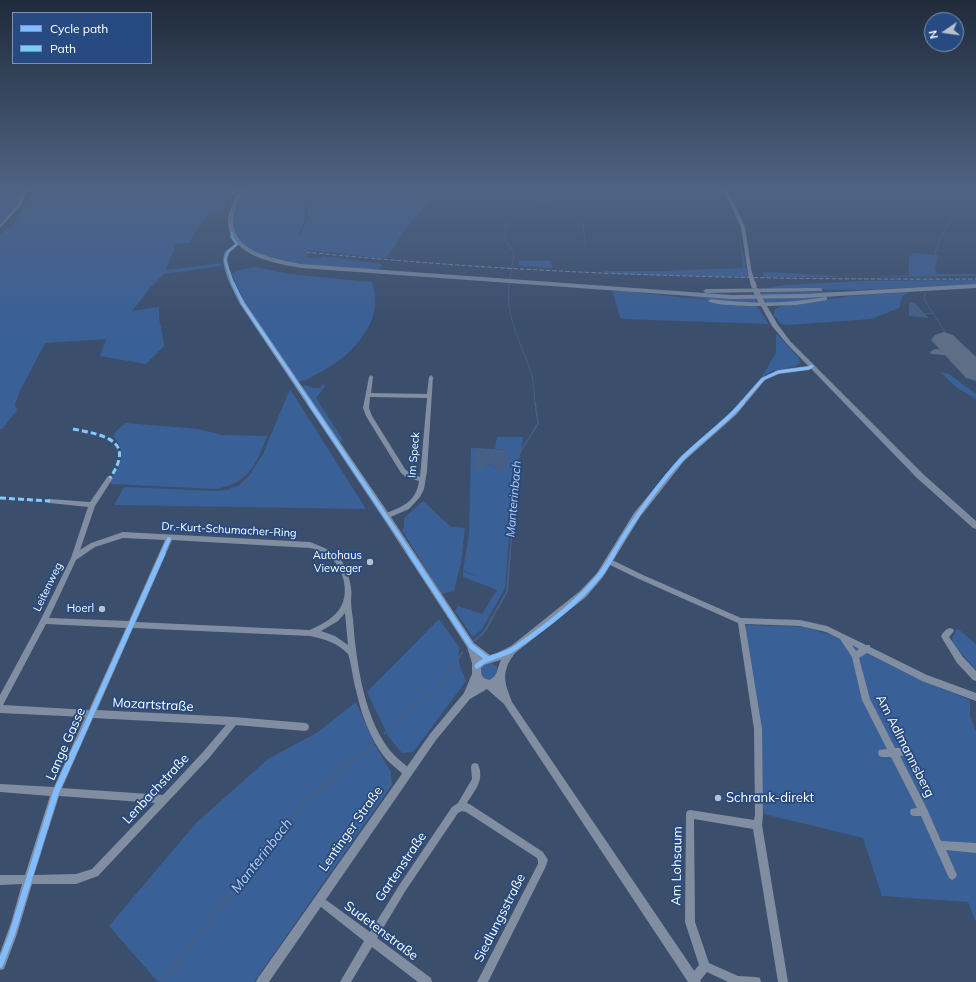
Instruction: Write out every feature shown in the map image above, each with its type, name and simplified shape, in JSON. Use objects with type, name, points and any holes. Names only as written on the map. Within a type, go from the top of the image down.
[{"type":"main road","points":[[233,235],[240,244],[253,253],[273,260],[301,266],[664,292],[768,297],[976,286]]},
{"type":"main road","points":[[664,292],[755,289],[892,291]]},
{"type":"main road","points":[[755,289],[779,332],[795,349],[803,367],[818,372],[920,476],[976,526]]},
{"type":"main road","points":[[664,292],[721,302],[779,305],[804,303],[874,292]]},
{"type":"main road","points":[[771,318],[772,309],[779,305]]},
{"type":"street","points":[[232,235],[237,244],[228,252],[226,258],[231,279],[243,304],[386,516],[471,646],[477,666],[476,676],[480,681],[488,684],[510,704]]},
{"type":"street","points":[[745,235],[750,273],[755,289]]},
{"type":"street","points":[[488,684],[496,682],[501,674],[505,660],[514,649],[577,600],[591,587],[608,561],[621,537],[690,451],[731,416],[763,379],[772,374],[803,367],[802,359],[795,349]]},
{"type":"street","points":[[371,377],[367,413],[400,466],[408,475],[422,480]]},
{"type":"street","name":"Im Speck","points":[[386,516],[398,512],[413,502],[418,495],[422,480],[431,377]]},
{"type":"street","points":[[368,395],[430,396]]},
{"type":"street","name":"Leitenweg","points":[[0,703],[44,621],[74,558],[92,505],[110,478]]},
{"type":"street","points":[[50,501],[92,505]]},
{"type":"street","name":"Dr.-Kurt-Schumacher-Ring","points":[[74,558],[94,545],[123,535],[169,539],[310,545],[328,551],[342,564],[350,592],[348,603],[352,652],[359,694],[373,728],[385,750],[399,767],[408,773]]},
{"type":"street","name":"Lange Gasse","points":[[0,965],[8,949],[56,792],[169,539]]},
{"type":"street","points":[[608,561],[641,578],[741,621],[800,623],[827,629],[925,678],[975,697]]},
{"type":"street","points":[[310,633],[329,624],[348,603]]},
{"type":"street","points":[[44,621],[310,633],[330,636],[342,643],[352,652]]},
{"type":"street","points":[[741,621],[758,729],[760,815],[756,825],[783,982]]},
{"type":"street","points":[[950,631],[945,636],[960,660],[976,677]]},
{"type":"street","name":"Am Adlmannsberg","points":[[842,636],[856,656],[866,700],[924,812],[952,875]]},
{"type":"street","points":[[471,646],[498,663],[502,687],[510,704],[695,981],[705,966],[738,981],[756,982]]},
{"type":"street","points":[[856,656],[867,648]]},
{"type":"street","points":[[477,666],[482,661],[514,649]]},
{"type":"street","name":"Lentinger Straße","points":[[262,982],[408,773],[434,737],[467,696],[476,676]]},
{"type":"street","name":"Lentinger Straße","points":[[467,696],[488,684]]},
{"type":"street","name":"Mozartstraße","points":[[0,709],[234,721],[305,727]]},
{"type":"street","name":"Lenbachstraße","points":[[29,879],[76,878],[95,873],[206,755],[234,721]]},
{"type":"street","points":[[882,753],[904,752]]},
{"type":"street","name":"Gartenstraße","points":[[345,982],[370,939],[455,810],[461,806],[476,780],[475,767]]},
{"type":"street","points":[[0,788],[164,799]]},
{"type":"street","name":"Siedlungsstraße","points":[[461,806],[540,855],[543,860],[542,865],[482,982]]},
{"type":"street","points":[[914,812],[924,812]]},
{"type":"street","name":"Am Lohsaum","points":[[705,966],[690,922],[690,814],[756,825]]},
{"type":"street","points":[[939,845],[976,848]]},
{"type":"street","points":[[0,880],[29,879]]},
{"type":"street","name":"Sudetenstraße","points":[[319,900],[427,982]]},
{"type":"shaded area","points":[[0,235],[193,235],[190,243],[176,244],[166,270],[221,263],[222,266],[164,274],[150,288],[132,311],[159,307],[159,318],[164,346],[146,364],[100,356],[106,339],[45,343],[20,391],[15,405],[17,410],[2,429],[0,429]]},
{"type":"shaded area","points":[[237,235],[402,235],[386,259],[309,250],[304,252],[309,254],[306,257],[320,259],[322,256],[382,264],[378,271],[325,268],[284,262],[266,257],[250,250],[238,239]]},
{"type":"shaded area","points":[[740,239],[748,277],[617,274],[601,271],[662,271],[740,268],[743,267]]},
{"type":"shaded area","points":[[913,253],[938,255],[935,270],[938,274],[976,274],[976,276],[874,277],[909,275],[909,258]]},
{"type":"shaded area","points":[[519,261],[551,261],[552,268],[519,266]]},
{"type":"shaded area","points":[[255,267],[289,274],[371,282],[375,292],[374,311],[364,334],[347,354],[336,362],[309,378],[298,381],[244,301],[232,275],[236,271]]},
{"type":"shaded area","points":[[763,272],[838,276],[764,277]]},
{"type":"shaded area","points":[[976,280],[976,285],[854,290],[765,288],[784,285],[862,281]]},
{"type":"shaded area","points":[[612,290],[756,305],[769,324],[624,319],[620,317]]},
{"type":"shaded area","points":[[761,292],[852,292],[763,296]]},
{"type":"shaded area","points":[[909,292],[902,297],[899,308],[871,319],[788,325],[781,324],[774,315],[774,310],[782,306],[851,296]]},
{"type":"shaded area","points":[[680,295],[755,299],[757,303],[712,300]]},
{"type":"shaded area","points":[[843,295],[809,301],[767,304],[764,299]]},
{"type":"shaded area","points":[[909,302],[915,303],[929,318],[909,316]]},
{"type":"shaded area","points":[[776,333],[799,358],[800,363],[794,367],[772,371],[761,378],[776,353]]},
{"type":"shaded area","points":[[940,372],[949,374],[976,394],[976,399],[957,388]]},
{"type":"shaded area","points":[[323,384],[325,386],[316,398],[343,440],[340,442],[302,387],[306,385],[313,388],[320,388]]},
{"type":"shaded area","points":[[290,389],[366,509],[114,505],[124,487],[215,491],[227,490],[239,485],[249,476],[263,454]]},
{"type":"shaded area","points":[[126,423],[199,429],[222,435],[267,436],[259,456],[249,472],[243,478],[227,486],[216,489],[111,484],[110,481],[117,470],[121,459],[120,447],[113,436],[118,429]]},
{"type":"shaded area","points":[[497,437],[523,437],[517,473],[511,477],[509,537],[505,588],[482,629],[473,637],[455,611],[458,606],[482,614],[497,590],[463,577],[463,571],[484,579],[463,570],[469,534],[471,448],[478,448],[475,451],[484,467],[492,464],[498,471],[507,450],[495,449]]},
{"type":"shaded area","points":[[478,448],[507,450],[508,467],[505,471],[498,471],[492,464],[484,467],[480,471],[474,471],[475,451]]},
{"type":"shaded area","points":[[423,501],[451,527],[465,528],[461,563],[454,591],[441,594],[402,530],[404,528],[404,518]]},
{"type":"shaded area","points":[[439,619],[459,647],[459,664],[466,681],[413,752],[402,753],[388,736],[367,692]]},
{"type":"shaded area","points":[[747,625],[805,627],[831,635],[912,676],[970,700],[970,716],[976,731],[976,922],[968,902],[882,896],[863,838],[764,814],[745,630]]},
{"type":"shaded area","points":[[957,628],[976,644],[976,670],[953,644],[952,638]]},
{"type":"shaded area","points":[[492,663],[497,667],[498,673],[492,681],[482,679],[480,665]]},
{"type":"shaded area","points":[[356,702],[374,743],[391,772],[392,785],[254,982],[158,982],[109,926],[196,823],[268,759],[318,732]]},
{"type":"waterway","name":"Manterinbach","points":[[505,235],[505,240],[511,248]]},
{"type":"waterway","points":[[584,235],[585,244]]},
{"type":"waterway","points":[[927,285],[939,240],[942,235]]},
{"type":"waterway","name":"Manterinbach","points":[[505,254],[511,248]]},
{"type":"waterway","name":"Manterinbach","points":[[510,279],[514,253],[511,248]]},
{"type":"waterway","points":[[918,268],[919,262],[924,261]]},
{"type":"waterway","points":[[927,262],[933,262]]},
{"type":"waterway","name":"Manterinbach","points":[[509,284],[509,308],[515,331],[532,376],[535,403]]},
{"type":"waterway","points":[[925,293],[924,299],[933,313]]},
{"type":"waterway","points":[[924,314],[933,313]]},
{"type":"waterway","points":[[933,313],[949,338]]},
{"type":"waterway","name":"Manterinbach","points":[[510,554],[517,457],[538,424],[535,402]]},
{"type":"waterway","name":"Manterinbach","points":[[474,641],[485,631],[507,591],[510,553]]},
{"type":"waterway","name":"Manterinbach","points":[[385,733],[435,690],[462,653]]},
{"type":"waterway","name":"Manterinbach","points":[[162,982],[263,851],[303,803],[374,743]]},
{"type":"taxiway","points":[[935,352],[957,353]]},
{"type":"runway","points":[[944,340],[976,372]]},
{"type":"railway","points":[[306,252],[390,260],[557,271],[724,277],[976,279]]},
{"type":"marked path","points":[[73,429],[106,436],[115,444],[119,450],[120,458],[118,465],[110,478]]},
{"type":"marked path","points":[[0,498],[50,501]]},
{"type":"cycle path","points":[[232,235],[237,244],[229,250],[225,260],[228,273],[243,304],[386,516],[471,646],[488,659]]},
{"type":"cycle path","points":[[477,666],[482,661],[498,657],[514,649],[583,594],[600,575],[637,515],[682,459],[734,413],[763,379],[778,372],[809,368],[812,366]]},
{"type":"cycle path","points":[[0,965],[5,955],[19,913],[56,792],[169,539]]},
{"type":"place","name":"Autohaus Vieweger","points":[[370,562]]},
{"type":"place","name":"Hoerl","points":[[102,609]]},
{"type":"place","name":"Schrank-direkt","points":[[718,798]]}]
